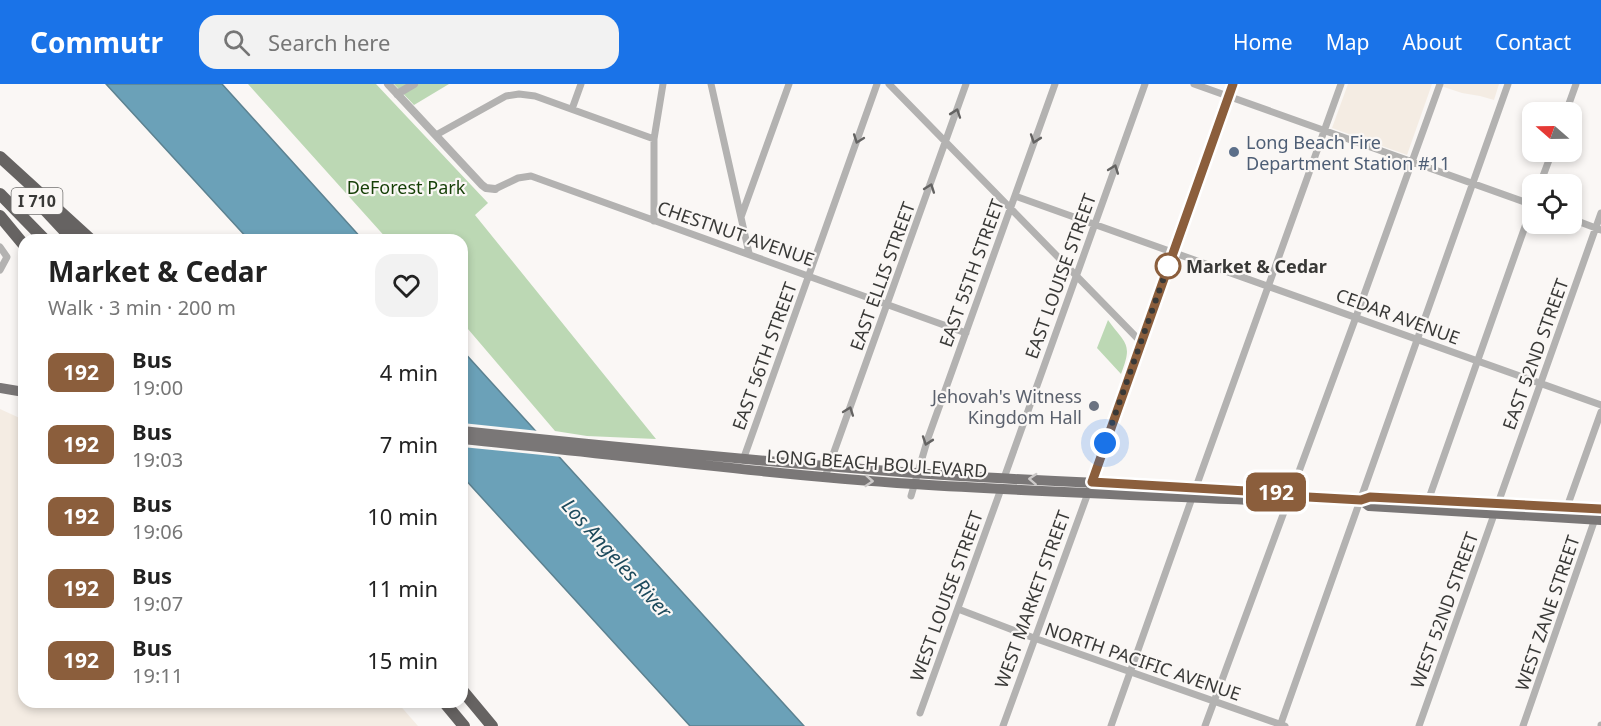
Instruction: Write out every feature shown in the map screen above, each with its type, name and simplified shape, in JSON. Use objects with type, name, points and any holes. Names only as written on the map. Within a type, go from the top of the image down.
[{"type":"highway","points":[[0,157],[84,234]]},
{"type":"highway","name":"I 710","points":[[0,162],[67,234]]},
{"type":"highway","name":"I 710","points":[[0,194],[39,234]]},
{"type":"highway","points":[[0,216],[18,238]]},
{"type":"highway","points":[[24,218],[36,234]]},
{"type":"highway","points":[[468,694],[478,709]]},
{"type":"highway","points":[[468,697],[492,726]]},
{"type":"highway","points":[[448,708],[464,726]]},
{"type":"main road","points":[[0,388],[18,391]]},
{"type":"main road","name":"LONG BEACH BOULEVARD","points":[[468,432],[670,457]]},
{"type":"main road","name":"LONG BEACH BOULEVARD","points":[[468,440],[742,464],[913,490],[1003,483]]},
{"type":"main road","name":"LONG BEACH BOULEVARD","points":[[742,464],[829,466],[1192,498],[1281,501],[1290,496]]},
{"type":"main road","name":"LONG BEACH BOULEVARD","points":[[1090,488],[1196,487],[1282,493],[1290,496],[1361,500],[1370,497],[1428,501],[1496,509],[1567,507],[1599,514]]},
{"type":"main road","name":"LONG BEACH BOULEVARD","points":[[1361,500],[1369,506],[1599,514]]},
{"type":"street","points":[[388,84],[486,188],[495,189]]},
{"type":"street","points":[[397,94],[414,84]]},
{"type":"street","points":[[572,109],[581,84]]},
{"type":"street","points":[[654,221],[654,139],[663,84]]},
{"type":"street","points":[[711,84],[749,253]]},
{"type":"street","points":[[741,217],[789,84]]},
{"type":"street","name":"EAST 56TH STREET","points":[[742,464],[877,84]]},
{"type":"street","points":[[889,84],[1141,342]]},
{"type":"street","name":"EAST ELLIS STREET","points":[[825,477],[966,84]]},
{"type":"street","name":"EAST 55TH STREET","points":[[913,490],[917,473],[1055,84]]},
{"type":"street","name":"EAST LOUISE STREET","points":[[1003,483],[1144,84]]},
{"type":"street","points":[[1194,84],[1522,201]]},
{"type":"street","points":[[1090,488],[1233,84]]},
{"type":"street","points":[[1196,487],[1341,84]]},
{"type":"street","points":[[1205,726],[1440,84]]},
{"type":"street","points":[[1282,725],[1508,84]]},
{"type":"street","points":[[1570,102],[1576,84]]},
{"type":"street","points":[[436,135],[499,99],[513,94],[536,96],[654,139]]},
{"type":"street","name":"CHESTNUT AVENUE","points":[[495,189],[518,178],[531,176],[966,333]]},
{"type":"street","name":"CEDAR AVENUE","points":[[1015,196],[1601,405]]},
{"type":"street","name":"EAST 52ND STREET","points":[[1496,509],[1598,229],[1601,213]]},
{"type":"street","points":[[1582,223],[1598,229]]},
{"type":"street","points":[[1428,501],[1523,234]]},
{"type":"street","points":[[0,247],[7,257],[0,270]]},
{"type":"street","points":[[1567,507],[1601,412]]},
{"type":"street","name":"WEST LOUISE STREET","points":[[920,714],[1003,483]]},
{"type":"street","name":"WEST MARKET STREET","points":[[1003,726],[1090,488]]},
{"type":"street","points":[[1111,726],[1192,498]]},
{"type":"street","name":"WEST 52ND STREET","points":[[1419,726],[1496,509]]},
{"type":"street","name":"WEST ZANE STREET","points":[[1523,726],[1599,514]]},
{"type":"street","name":"NORTH PACIFIC AVENUE","points":[[958,609],[1282,725]]},
{"type":"shaded area","points":[[1348,84],[1432,84],[1407,155],[1332,128]]},
{"type":"shaded area","points":[[1435,84],[1499,84],[1494,100]]},
{"type":"shaded area","points":[[0,409],[18,417],[18,708],[402,708],[418,726],[0,726]]},
{"type":"green space","name":"DeForest Park","points":[[248,84],[376,84],[488,203],[475,215],[656,439],[587,436],[555,431],[468,329],[468,234],[383,234]]},
{"type":"green space","points":[[394,84],[449,84],[414,105]]},
{"type":"green space","points":[[1108,320],[1126,345],[1127,356],[1121,374],[1097,348]]},
{"type":"water","points":[[106,84],[222,84],[358,234],[244,234]]},
{"type":"water","name":"Los Angeles River","points":[[468,357],[804,726],[690,726],[468,483]]},
{"type":"pier","points":[[468,424],[539,431],[562,457],[468,448]]},
{"type":"bus line","name":"192","points":[[1233,84],[1092,482],[1196,487],[1361,500],[1370,497],[1601,509]]},
{"type":"place","name":"Long Beach Fire Department Station #11","points":[[1234,152]]},
{"type":"place","name":"Market & Cedar","points":[[1168,266]]},
{"type":"place","name":"Jehovah's Witness Kingdom Hall","points":[[1094,406]]},
{"type":"route","points":[[1105,443],[1168,266]]}]
